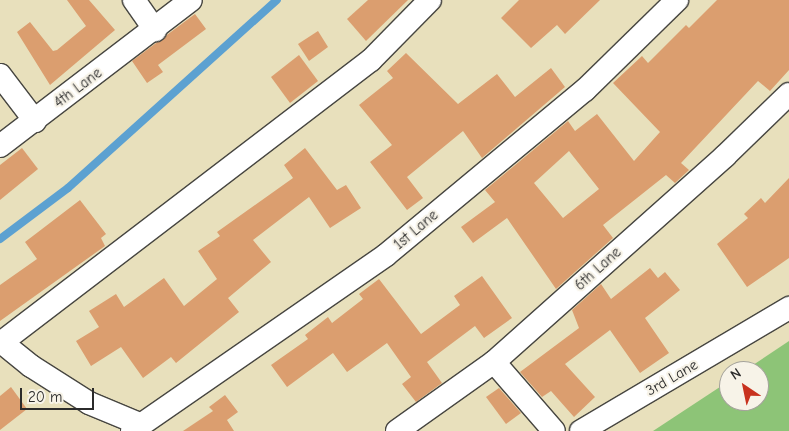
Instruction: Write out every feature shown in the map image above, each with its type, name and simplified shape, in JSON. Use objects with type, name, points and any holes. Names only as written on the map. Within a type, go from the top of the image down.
[{"type":"street","points":[[134,0],[155,30]]},
{"type":"street","name":"4th Lane","points":[[0,146],[155,30],[191,0]]},
{"type":"street","points":[[137,428],[90,403],[31,366],[1,342],[371,60],[430,0]]},
{"type":"street","name":"1st Lane","points":[[137,428],[386,255],[585,90],[677,0]]},
{"type":"street","points":[[0,75],[35,121]]},
{"type":"street","name":"6th Lane","points":[[397,431],[494,362],[725,156],[789,94]]},
{"type":"street","name":"3rd Lane","points":[[581,431],[789,308]]},
{"type":"street","points":[[494,362],[554,431]]},
{"type":"green space","points":[[789,341],[789,431],[653,431],[719,388],[719,411],[769,411],[769,361],[759,361]]},
{"type":"building","points":[[67,0],[89,0],[115,30],[50,85],[17,32],[30,22],[53,51],[57,50],[86,26]]},
{"type":"building","points":[[368,0],[408,0],[366,41],[347,19]]},
{"type":"building","points":[[519,0],[600,0],[565,34],[557,25],[531,48],[501,18]]},
{"type":"building","points":[[717,0],[789,0],[789,70],[770,91],[758,81],[681,163],[689,170],[675,183],[666,175],[603,225],[613,238],[556,289],[507,218],[473,243],[461,227],[495,202],[485,190],[568,121],[575,131],[597,114],[634,161],[660,132],[613,83],[642,56],[648,63],[686,25],[689,28]],"holes":[[[569,151],[599,189],[563,218],[534,183]]]},
{"type":"building","points":[[195,14],[206,29],[158,65],[163,72],[147,83],[132,61]]},
{"type":"building","points":[[318,31],[328,47],[309,61],[298,44]]},
{"type":"building","points":[[406,53],[458,104],[497,74],[515,97],[551,68],[565,87],[482,158],[463,131],[407,177],[423,198],[407,210],[370,162],[392,145],[359,105],[393,78],[387,71]]},
{"type":"building","points":[[299,55],[318,81],[290,103],[271,77]]},
{"type":"building","points":[[22,148],[38,169],[0,200],[0,165]]},
{"type":"building","points":[[305,148],[337,190],[346,185],[361,208],[330,228],[309,197],[253,240],[271,262],[228,298],[239,312],[176,363],[171,357],[143,378],[121,347],[91,366],[76,341],[99,327],[89,311],[116,294],[124,307],[164,278],[184,306],[217,279],[198,251],[220,236],[217,232],[293,178],[284,165]]},
{"type":"building","points":[[789,178],[789,258],[747,287],[717,244],[748,218],[744,214],[761,198],[765,203]]},
{"type":"building","points":[[80,200],[106,234],[101,238],[105,246],[0,321],[0,285],[37,259],[25,242]]},
{"type":"building","points":[[650,268],[658,278],[665,272],[680,290],[645,318],[669,353],[640,373],[610,330],[565,364],[595,397],[574,417],[551,391],[542,397],[520,372],[579,328],[572,310],[601,284],[611,299]]},
{"type":"building","points":[[482,276],[512,318],[484,338],[475,326],[427,362],[442,383],[416,402],[402,384],[411,377],[387,343],[347,372],[333,353],[287,387],[271,365],[308,339],[305,335],[328,317],[332,323],[363,299],[359,294],[379,279],[421,334],[460,305],[454,296]]},
{"type":"building","points":[[11,387],[27,409],[0,430],[0,396]]},
{"type":"building","points":[[499,388],[521,413],[506,424],[486,397]]},
{"type":"building","points":[[225,395],[238,412],[227,420],[234,431],[183,431],[213,411],[209,407]]},
{"type":"waterway","points":[[0,239],[68,188],[277,0]]}]
